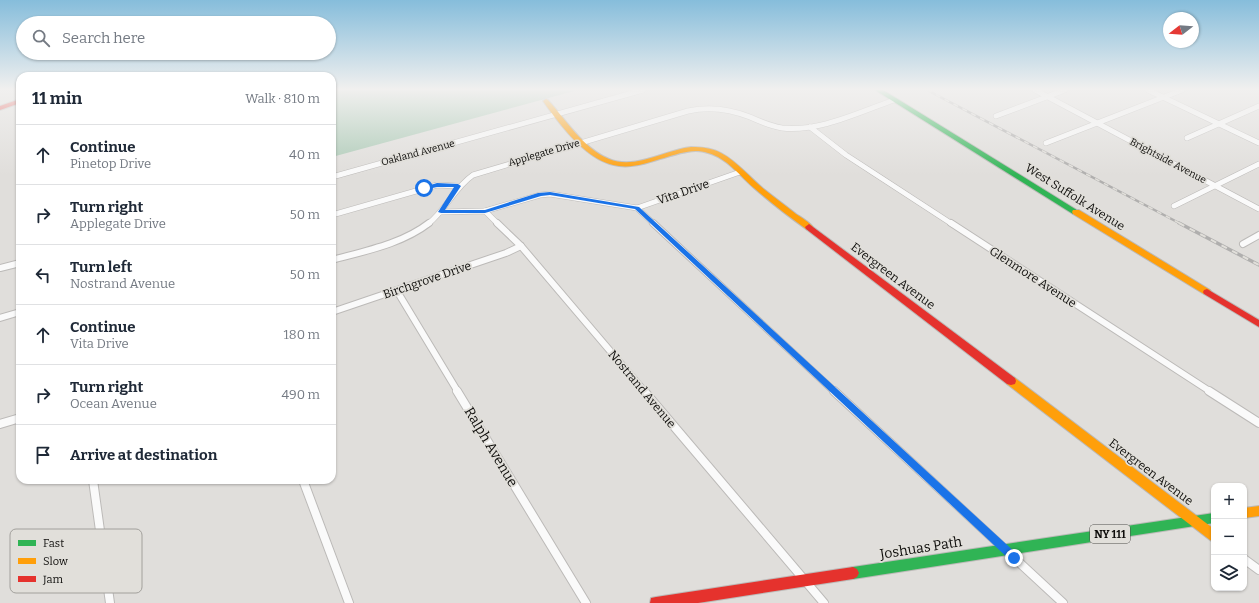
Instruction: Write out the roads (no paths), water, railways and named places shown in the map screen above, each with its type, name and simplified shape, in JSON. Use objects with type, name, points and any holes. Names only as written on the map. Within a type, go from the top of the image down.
[{"type":"main road","name":"Evergreen Avenue","points":[[562,118],[582,142],[600,158],[609,162],[632,164],[686,149],[698,149],[720,155],[813,230],[1211,534]]},
{"type":"main road","name":"West Suffolk Avenue","points":[[924,118],[1259,324]]},
{"type":"main road","points":[[1247,513],[1259,511]]},
{"type":"main road","name":"Joshuas Path","points":[[656,603],[1211,518]]},
{"type":"street","name":"Oakland Avenue","points":[[336,175],[543,118]]},
{"type":"street","name":"Applegate Drive","points":[[336,259],[406,237],[422,229],[441,212],[458,186],[473,175],[664,118]]},
{"type":"street","name":"Applegate Drive","points":[[750,118],[783,128],[810,127],[838,118]]},
{"type":"street","name":"Brightside Avenue","points":[[1087,118],[1259,209]]},
{"type":"street","points":[[1046,143],[1113,118]]},
{"type":"street","points":[[1206,118],[1259,143]]},
{"type":"street","points":[[1187,138],[1232,118]]},
{"type":"street","name":"Glenmore Avenue","points":[[810,127],[846,155],[1259,423]]},
{"type":"street","points":[[1174,206],[1259,164]]},
{"type":"street","name":"Vita Drive","points":[[485,212],[540,194],[550,194],[637,208],[740,172]]},
{"type":"street","points":[[336,214],[437,185],[458,186]]},
{"type":"street","points":[[637,208],[1063,603]]},
{"type":"street","points":[[441,212],[485,212]]},
{"type":"street","name":"Nostrand Avenue","points":[[485,212],[521,246],[824,603]]},
{"type":"street","points":[[1243,244],[1259,235]]},
{"type":"street","name":"Birchgrove Drive","points":[[336,311],[506,253],[521,246]]},
{"type":"street","points":[[0,268],[16,264]]},
{"type":"street","name":"Ralph Avenue","points":[[397,291],[586,603]]},
{"type":"street","points":[[0,318],[16,313]]},
{"type":"street","points":[[0,424],[16,419]]},
{"type":"street","points":[[94,484],[100,529]]},
{"type":"street","points":[[304,484],[349,603]]},
{"type":"street","points":[[1247,561],[1259,570]]},
{"type":"street","points":[[109,593],[110,603]]},
{"type":"railway","points":[[980,118],[1181,224]]},
{"type":"railway","points":[[1179,223],[1259,265]]}]
